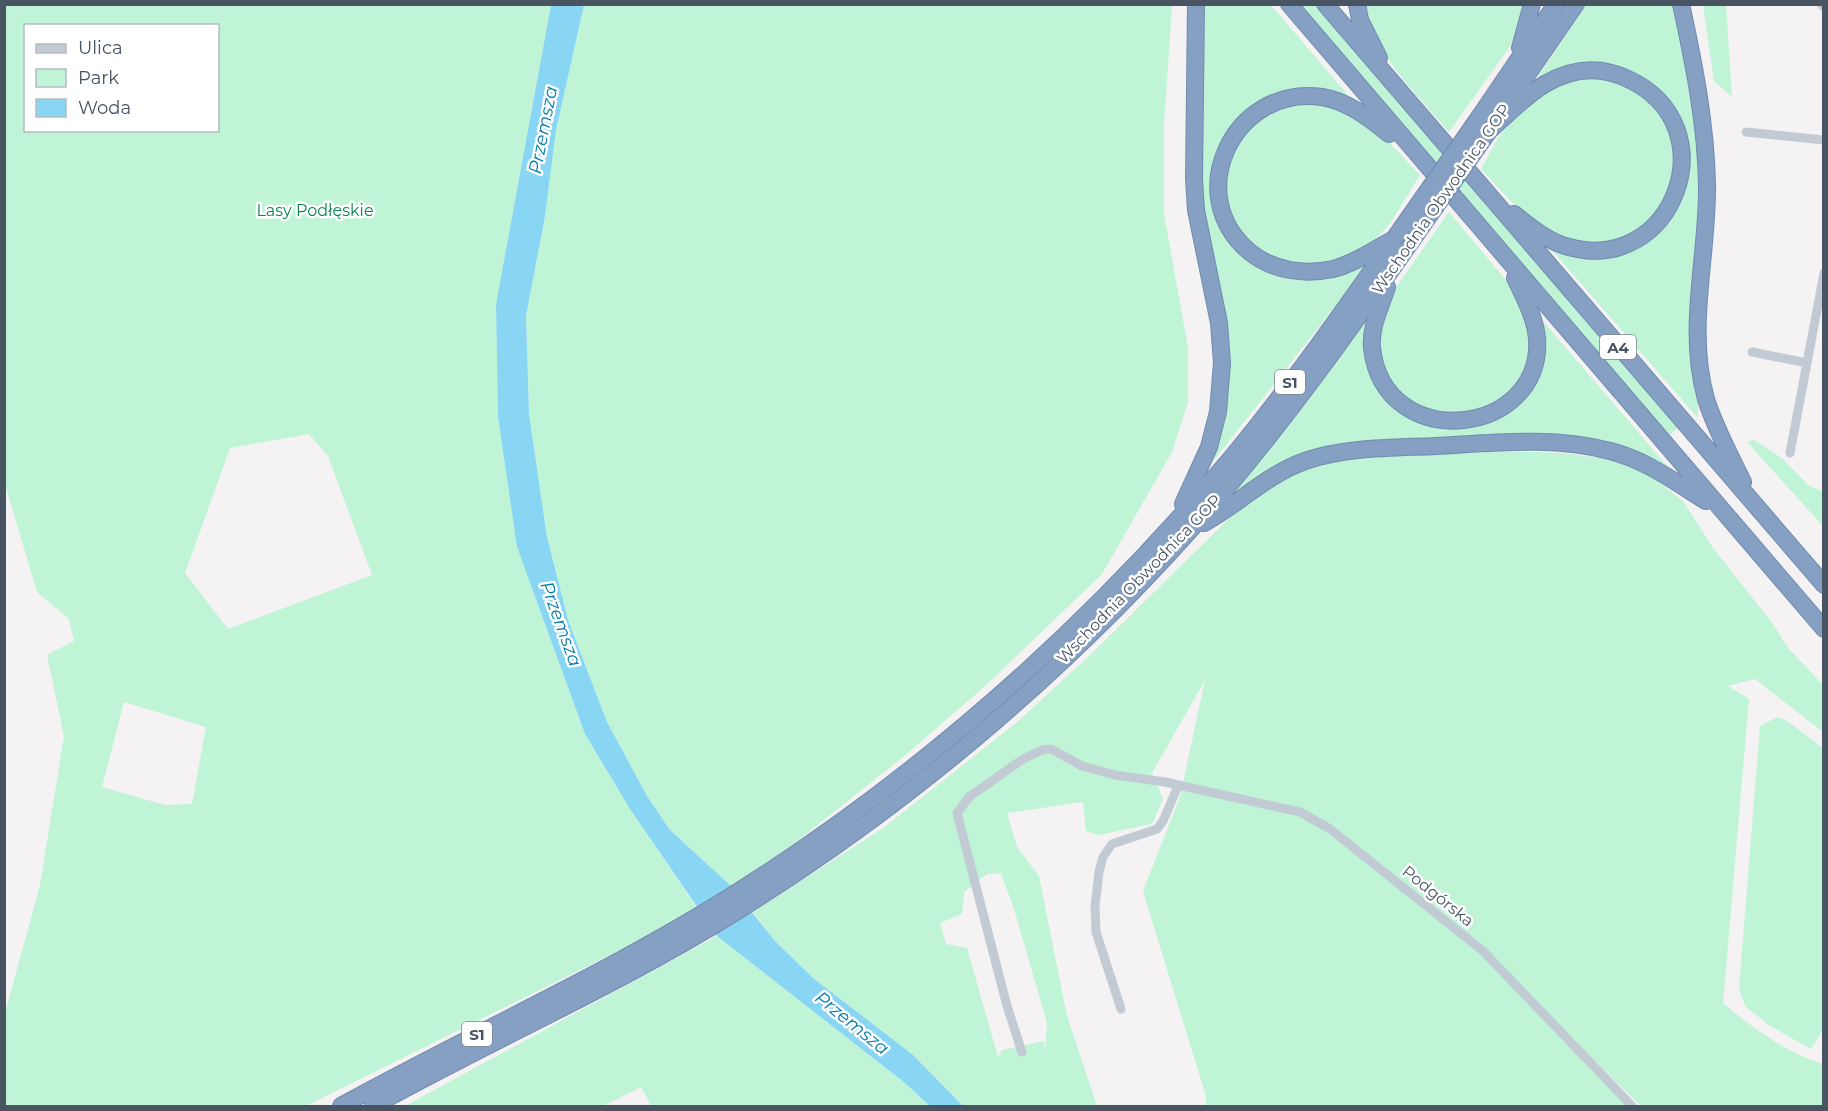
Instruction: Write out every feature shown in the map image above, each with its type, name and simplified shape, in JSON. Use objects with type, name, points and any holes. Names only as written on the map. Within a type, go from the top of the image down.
[{"type":"highway","points":[[1184,524],[1218,412],[1222,363],[1219,323],[1196,210],[1194,179],[1196,4]]},
{"type":"highway","name":"A4","points":[[1288,4],[1824,629]]},
{"type":"highway","name":"A4","points":[[1325,4],[1824,585]]},
{"type":"highway","points":[[1357,4],[1360,20],[1390,81]]},
{"type":"highway","points":[[1511,71],[1524,37],[1532,4]]},
{"type":"highway","name":"Wschodnia Obwodnica GOP","points":[[1184,524],[1394,239],[1556,4]]},
{"type":"highway","name":"Wschodnia Obwodnica GOP","points":[[774,877],[997,698],[1184,524],[1291,409],[1392,270],[1576,4]]},
{"type":"highway","points":[[1681,4],[1705,143],[1706,207],[1698,323],[1701,373],[1718,430],[1752,502]]},
{"type":"highway","points":[[1485,191],[1535,230],[1560,244],[1583,250],[1613,248],[1640,237],[1662,218],[1677,192],[1683,156],[1675,123],[1659,99],[1637,83],[1605,70],[1580,71],[1544,84],[1489,131]]},
{"type":"highway","points":[[1394,239],[1333,268],[1299,271],[1266,263],[1247,249],[1226,219],[1218,191],[1221,160],[1232,139],[1250,117],[1275,102],[1309,96],[1332,100],[1354,109],[1414,153]]},
{"type":"highway","points":[[1392,270],[1373,329],[1372,347],[1378,369],[1396,398],[1411,410],[1438,421],[1458,422],[1488,414],[1504,405],[1525,382],[1534,362],[1537,340],[1535,326],[1505,259]]},
{"type":"highway","points":[[1184,524],[1212,518],[1269,478],[1306,461],[1385,448],[1511,442],[1575,445],[1610,451],[1657,470],[1722,511]]},
{"type":"highway","name":"S1","points":[[340,1107],[614,963],[718,904],[774,877]]},
{"type":"highway","name":"S1","points":[[373,1107],[626,975],[731,915],[774,877]]},
{"type":"street","points":[[1746,132],[1824,140]]},
{"type":"street","points":[[1790,453],[1807,363],[1820,312],[1824,273]]},
{"type":"street","points":[[1752,352],[1807,363]]},
{"type":"street","name":"Podgórska","points":[[1023,1052],[1007,1006],[957,813],[969,797],[1023,759],[1042,750],[1051,749],[1082,766],[1115,775],[1300,812],[1330,828],[1483,951],[1632,1107]]},
{"type":"street","points":[[1121,1009],[1096,932],[1095,906],[1099,872],[1103,857],[1112,844],[1157,829],[1163,821],[1178,786]]},
{"type":"green space","name":"Lasy Podłęskie","points":[[5,5],[551,5],[496,304],[498,417],[517,547],[585,734],[630,809],[697,908],[620,950],[306,1106],[5,1106],[5,1013],[40,885],[64,736],[47,655],[74,641],[69,619],[37,592],[5,484]],"holes":[[[309,434],[328,456],[372,575],[228,629],[185,573],[230,448]],[[124,702],[206,727],[192,804],[165,805],[102,787]]]},
{"type":"green space","points":[[584,5],[1172,5],[1164,125],[1164,213],[1188,348],[1188,402],[1172,452],[1102,574],[983,688],[903,757],[796,842],[731,886],[670,830],[647,796],[607,722],[568,620],[547,537],[529,414],[526,316],[545,216],[556,130]]},
{"type":"green space","points":[[1199,5],[1271,5],[1351,99],[1291,91],[1223,142],[1224,227],[1301,276],[1384,244],[1204,473],[1224,402],[1202,212]]},
{"type":"green space","points":[[1298,5],[1316,5],[1679,427],[1668,436]]},
{"type":"green space","points":[[1363,5],[1526,5],[1518,32],[1511,45],[1449,132],[1387,57],[1377,41]]},
{"type":"green space","points":[[1586,5],[1674,5],[1701,145],[1698,418],[1550,248],[1568,252],[1648,238],[1688,148],[1624,70],[1529,90]]},
{"type":"green space","points":[[1703,5],[1726,5],[1732,97],[1714,81]]},
{"type":"green space","points":[[1579,74],[1621,81],[1652,100],[1675,139],[1674,180],[1656,216],[1626,236],[1599,243],[1559,237],[1519,210],[1481,169],[1498,138],[1526,104]]},
{"type":"green space","points":[[1289,102],[1340,106],[1382,135],[1420,175],[1391,222],[1372,243],[1352,256],[1315,265],[1269,259],[1240,235],[1227,209],[1223,178],[1240,134],[1250,122]]},
{"type":"green space","points":[[1449,212],[1510,285],[1531,325],[1529,370],[1491,412],[1424,413],[1389,384],[1375,345],[1385,303]]},
{"type":"green space","points":[[1369,313],[1370,364],[1426,421],[1518,400],[1541,319],[1668,467],[1618,447],[1331,452],[1217,511]]},
{"type":"green space","points":[[1754,440],[1783,459],[1808,485],[1823,492],[1823,526],[1747,442]]},
{"type":"green space","points":[[1500,451],[1562,453],[1609,459],[1651,476],[1683,501],[1713,548],[1773,624],[1788,648],[1823,685],[1823,732],[1755,679],[1728,686],[1749,699],[1723,1003],[1770,1039],[1797,1054],[1823,1064],[1823,1106],[1641,1106],[1580,1047],[1630,1106],[1206,1106],[1206,1096],[1143,891],[1180,797],[1205,680],[1152,773],[1163,799],[1152,824],[1098,835],[1086,831],[1083,802],[1007,813],[1017,847],[1039,876],[1067,1016],[1097,1106],[963,1106],[913,1055],[813,978],[775,941],[753,912],[883,828],[1016,723],[1085,660],[1253,495],[1295,473],[1328,463],[1389,456]],"holes":[[[1001,873],[1014,909],[1047,1023],[1045,1054],[1044,1041],[1002,1050],[998,1057],[967,948],[946,944],[940,923],[962,914],[964,892],[987,874]]]},
{"type":"green space","points":[[1777,717],[1787,721],[1823,748],[1824,1028],[1811,1049],[1770,1026],[1745,1006],[1739,988],[1760,726]]},
{"type":"green space","points":[[717,936],[905,1083],[930,1106],[651,1106],[641,1087],[603,1106],[405,1106]]},
{"type":"water","name":"Przemsza","points":[[551,5],[584,5],[556,130],[545,216],[526,316],[529,414],[547,537],[568,620],[607,722],[647,796],[670,830],[731,886],[775,941],[813,978],[913,1055],[963,1106],[930,1106],[905,1083],[717,936],[630,809],[585,734],[517,547],[498,417],[496,304]]}]
